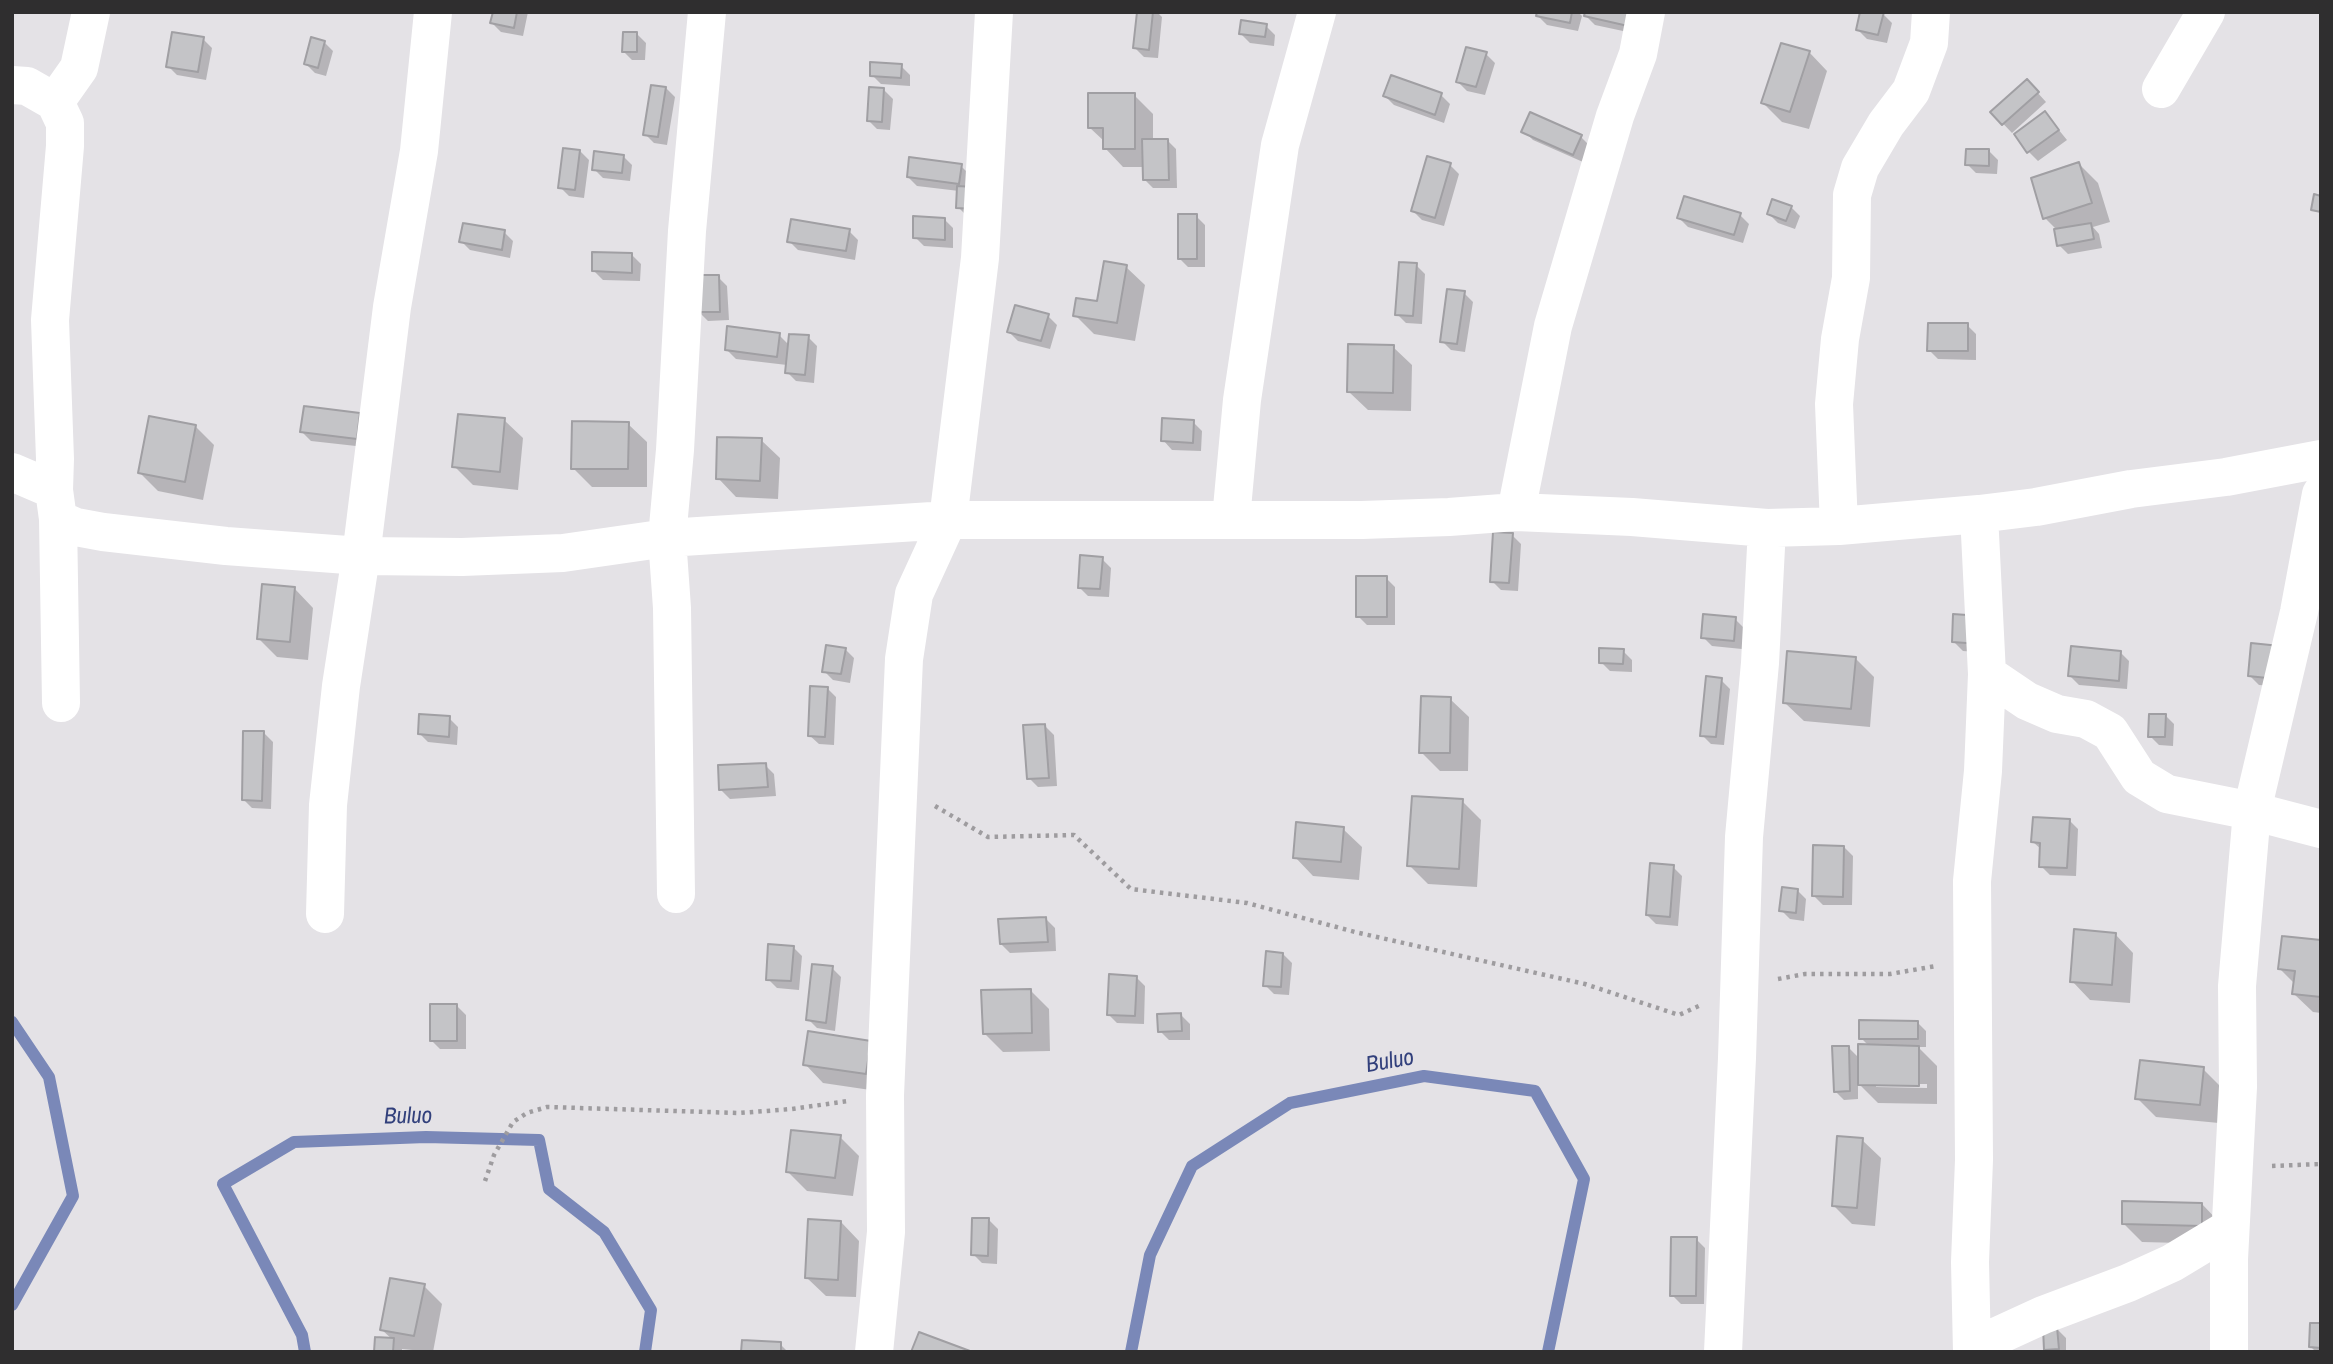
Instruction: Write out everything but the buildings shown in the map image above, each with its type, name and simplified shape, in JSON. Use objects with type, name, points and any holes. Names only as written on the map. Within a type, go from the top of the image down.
[{"type":"street","points":[[55,102],[79,68],[91,12]]},
{"type":"street","points":[[325,914],[328,805],[341,686],[361,556],[392,307],[419,151],[433,12]]},
{"type":"street","points":[[676,894],[673,622],[667,538],[675,450],[687,231],[707,12]]},
{"type":"street","points":[[874,1352],[886,1232],[885,1095],[904,659],[914,594],[948,520],[980,258],[994,12]]},
{"type":"street","points":[[1231,519],[1242,400],[1280,145],[1317,12]]},
{"type":"street","points":[[1516,512],[1553,326],[1592,189],[1638,54],[1646,12]]},
{"type":"street","points":[[1839,526],[1834,404],[1840,339],[1852,278],[1852,195],[1860,168],[1886,124],[1911,91],[1929,43],[1931,12]]},
{"type":"street","points":[[2161,89],[2206,12]]},
{"type":"street","points":[[12,85],[27,86],[55,102],[65,123],[50,320],[61,703]]},
{"type":"street","points":[[12,471],[56,504],[76,527],[226,546],[361,556],[462,556],[563,553],[667,538],[948,520],[1362,520],[1516,512],[1632,517],[1767,528],[1839,526],[2036,507],[2321,459]]},
{"type":"street","points":[[2229,1352],[2230,1228],[2238,1087],[2237,986],[2252,811],[2299,612],[2321,494]]},
{"type":"street","points":[[1974,1352],[1970,1262],[1974,1160],[1972,881],[1983,771],[1987,674],[1979,514]]},
{"type":"street","points":[[1723,1352],[1744,837],[1760,663],[1767,528]]},
{"type":"street","points":[[1987,674],[2028,701],[2057,714],[2086,719],[2110,732],[2139,777],[2167,794],[2252,811],[2321,829]]},
{"type":"street","points":[[1974,1352],[1994,1337],[2172,1263],[2230,1228]]},
{"type":"path","points":[[898,785],[988,837],[1074,835],[1131,888],[1247,903],[1355,932],[1586,984],[1679,1016],[1739,985],[1805,974],[1890,974],[1972,960]]},
{"type":"path","points":[[485,1181],[494,1155],[513,1122],[527,1113],[547,1107],[739,1113],[792,1109],[885,1095]]},
{"type":"path","points":[[2233,1168],[2321,1164]]},
{"type":"waterway","name":"Buluo","points":[[12,1022],[49,1077],[73,1196],[12,1305]]},
{"type":"waterway","name":"Buluo","points":[[1131,1352],[1150,1255],[1192,1166],[1290,1103],[1424,1076],[1535,1091],[1584,1179],[1548,1352]]},
{"type":"waterway","name":"Buluo","points":[[305,1352],[302,1335],[223,1184],[294,1142],[426,1137],[539,1140],[549,1189],[604,1232],[651,1310],[645,1352]]}]
